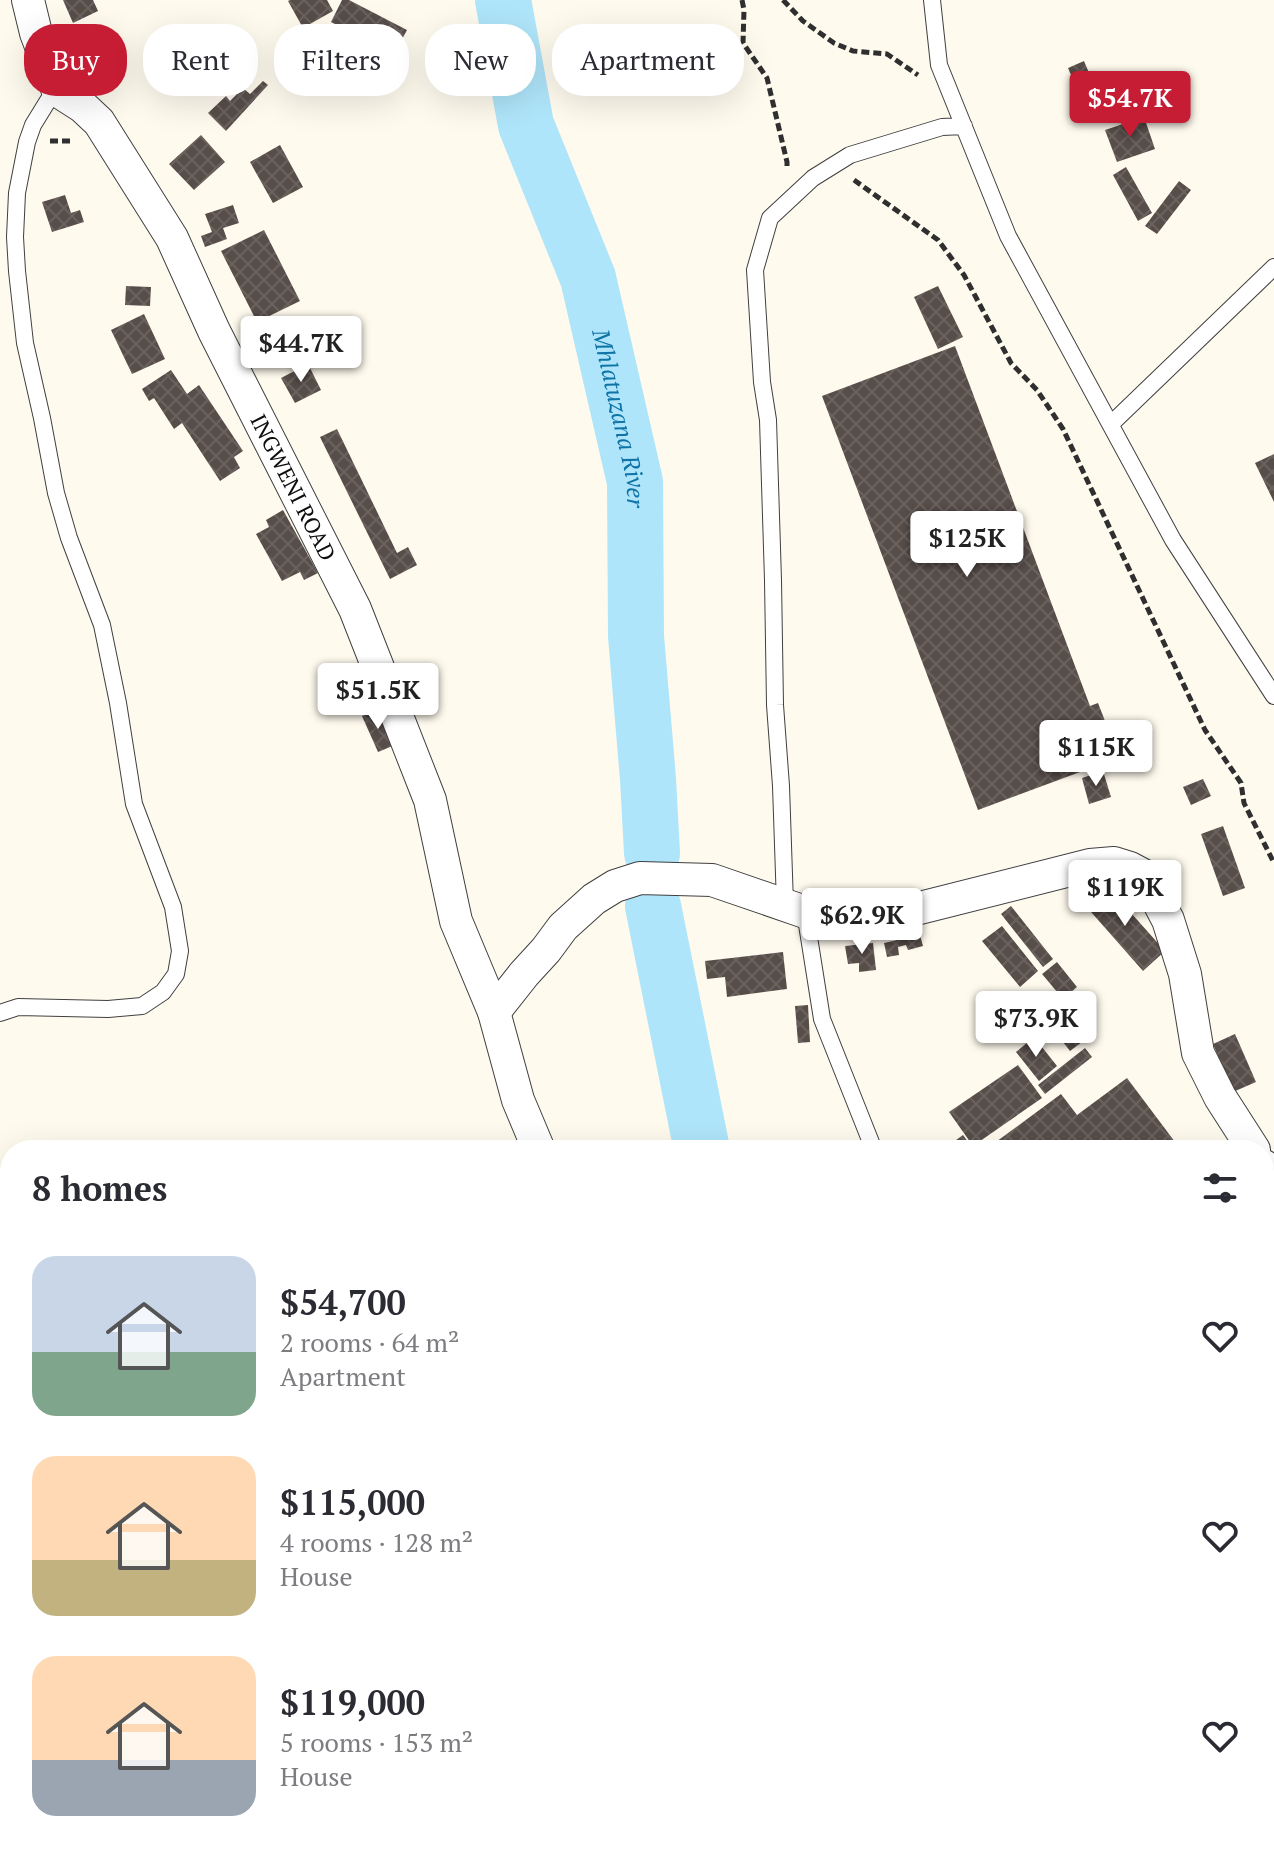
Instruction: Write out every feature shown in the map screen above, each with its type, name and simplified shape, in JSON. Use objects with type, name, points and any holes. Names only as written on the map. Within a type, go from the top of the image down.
[{"type":"street","points":[[28,0],[35,24]]},
{"type":"street","name":"INGWENI ROAD","points":[[66,96],[99,122],[172,238],[214,331],[355,609],[430,800],[456,921],[494,1012],[518,1100],[535,1140]]},
{"type":"street","points":[[494,1012],[563,927],[594,899],[615,886],[640,878],[712,880],[832,917],[880,918],[1090,865],[1114,863],[1145,876],[1168,920],[1185,974],[1198,1053],[1220,1097],[1248,1140]]},
{"type":"lane","points":[[932,0],[939,65],[1008,236],[1173,540],[1274,696]]},
{"type":"lane","points":[[0,1013],[18,1007],[108,1009],[142,1006],[163,992],[176,974],[180,951],[173,907],[134,804],[102,625],[69,538],[56,493],[25,343],[17,271],[17,193],[33,125],[52,96]]},
{"type":"lane","points":[[870,1140],[822,1019],[795,908],[775,705],[768,420],[762,382],[755,270],[770,218],[813,178],[850,155],[942,127],[964,126]]},
{"type":"lane","points":[[1111,424],[1274,267]]},
{"type":"path","points":[[742,0],[743,43],[767,78],[787,173]]},
{"type":"path","points":[[783,0],[803,21],[834,43],[853,51],[887,54],[918,74],[942,127]]},
{"type":"path","points":[[832,165],[938,240],[964,275],[1011,363],[1037,390],[1063,429],[1205,730],[1241,783],[1244,803],[1274,863]]},
{"type":"building","points":[[63,0],[93,0],[98,11],[73,23]]},
{"type":"building","points":[[327,0],[333,11],[310,24],[301,24],[288,1]]},
{"type":"building","points":[[342,0],[349,0],[395,24],[335,24],[331,22]]},
{"type":"building","points":[[1084,61],[1105,111],[1089,117],[1068,68]]},
{"type":"building","points":[[263,81],[268,85],[258,96],[258,86]]},
{"type":"building","points":[[226,96],[230,101],[235,96],[258,96],[226,131],[208,113]]},
{"type":"building","points":[[1144,117],[1155,149],[1117,162],[1105,130]]},
{"type":"building","points":[[201,135],[225,162],[194,190],[169,164]]},
{"type":"building","points":[[280,145],[303,187],[273,203],[250,162]]},
{"type":"building","points":[[1126,167],[1152,213],[1138,221],[1113,175]]},
{"type":"building","points":[[1179,181],[1191,190],[1157,234],[1145,226]]},
{"type":"building","points":[[65,195],[71,213],[80,210],[84,222],[52,232],[42,202]]},
{"type":"building","points":[[233,205],[239,223],[223,228],[227,239],[205,247],[201,236],[212,232],[205,214]]},
{"type":"building","points":[[264,230],[300,301],[257,322],[221,251]]},
{"type":"building","points":[[126,286],[151,287],[150,306],[125,305]]},
{"type":"building","points":[[938,286],[963,337],[938,349],[914,297]]},
{"type":"building","points":[[144,314],[165,359],[132,374],[111,330]]},
{"type":"building","points":[[955,346],[1090,706],[1098,703],[1112,739],[1100,743],[1107,762],[978,810],[822,396]]},
{"type":"building","points":[[308,364],[321,390],[295,403],[281,378]]},
{"type":"building","points":[[171,370],[187,394],[199,385],[243,451],[234,457],[240,468],[220,481],[182,423],[174,429],[154,398],[149,401],[142,389]]},
{"type":"building","points":[[337,429],[397,553],[408,547],[417,565],[390,579],[320,437]]},
{"type":"building","points":[[1274,454],[1274,502],[1255,463]]},
{"type":"building","points":[[283,510],[318,573],[304,580],[300,572],[282,581],[256,534],[269,527],[266,520]]},
{"type":"building","points":[[378,709],[395,745],[378,752],[362,716]]},
{"type":"building","points":[[1103,771],[1111,797],[1089,804],[1082,778]]},
{"type":"building","points":[[1203,779],[1211,796],[1191,805],[1183,787]]},
{"type":"building","points":[[1223,826],[1245,888],[1223,896],[1201,834]]},
{"type":"building","points":[[1106,885],[1165,951],[1143,971],[1084,904]]},
{"type":"building","points":[[1011,906],[1053,959],[1043,967],[1001,914]]},
{"type":"building","points":[[1002,926],[1038,971],[1020,987],[982,941]]},
{"type":"building","points":[[920,935],[923,946],[908,950],[906,945],[898,947],[899,955],[887,957],[884,943]]},
{"type":"building","points":[[873,943],[876,970],[859,972],[859,963],[848,964],[845,946]]},
{"type":"building","points":[[783,952],[787,989],[727,997],[725,977],[707,979],[705,961]]},
{"type":"building","points":[[1057,962],[1077,987],[1063,999],[1042,974]]},
{"type":"building","points":[[1051,993],[1086,1039],[1070,1051],[1035,1006]]},
{"type":"building","points":[[808,1005],[810,1042],[798,1043],[795,1006]]},
{"type":"building","points":[[1235,1034],[1256,1082],[1233,1092],[1213,1044]]},
{"type":"building","points":[[1034,1037],[1057,1066],[1039,1081],[1016,1052]]},
{"type":"building","points":[[1085,1048],[1092,1057],[1045,1094],[1038,1085]]},
{"type":"building","points":[[1018,1065],[1042,1098],[982,1140],[969,1140],[949,1112]]},
{"type":"building","points":[[1127,1078],[1174,1140],[999,1140],[1061,1094],[1077,1115]]},
{"type":"waterway","name":"Mhlatuzana River","points":[[503,0],[526,125],[588,278],[635,482],[636,636],[652,853]]},
{"type":"waterway","name":"Mhlatuzana River","points":[[653,906],[700,1140]]}]
